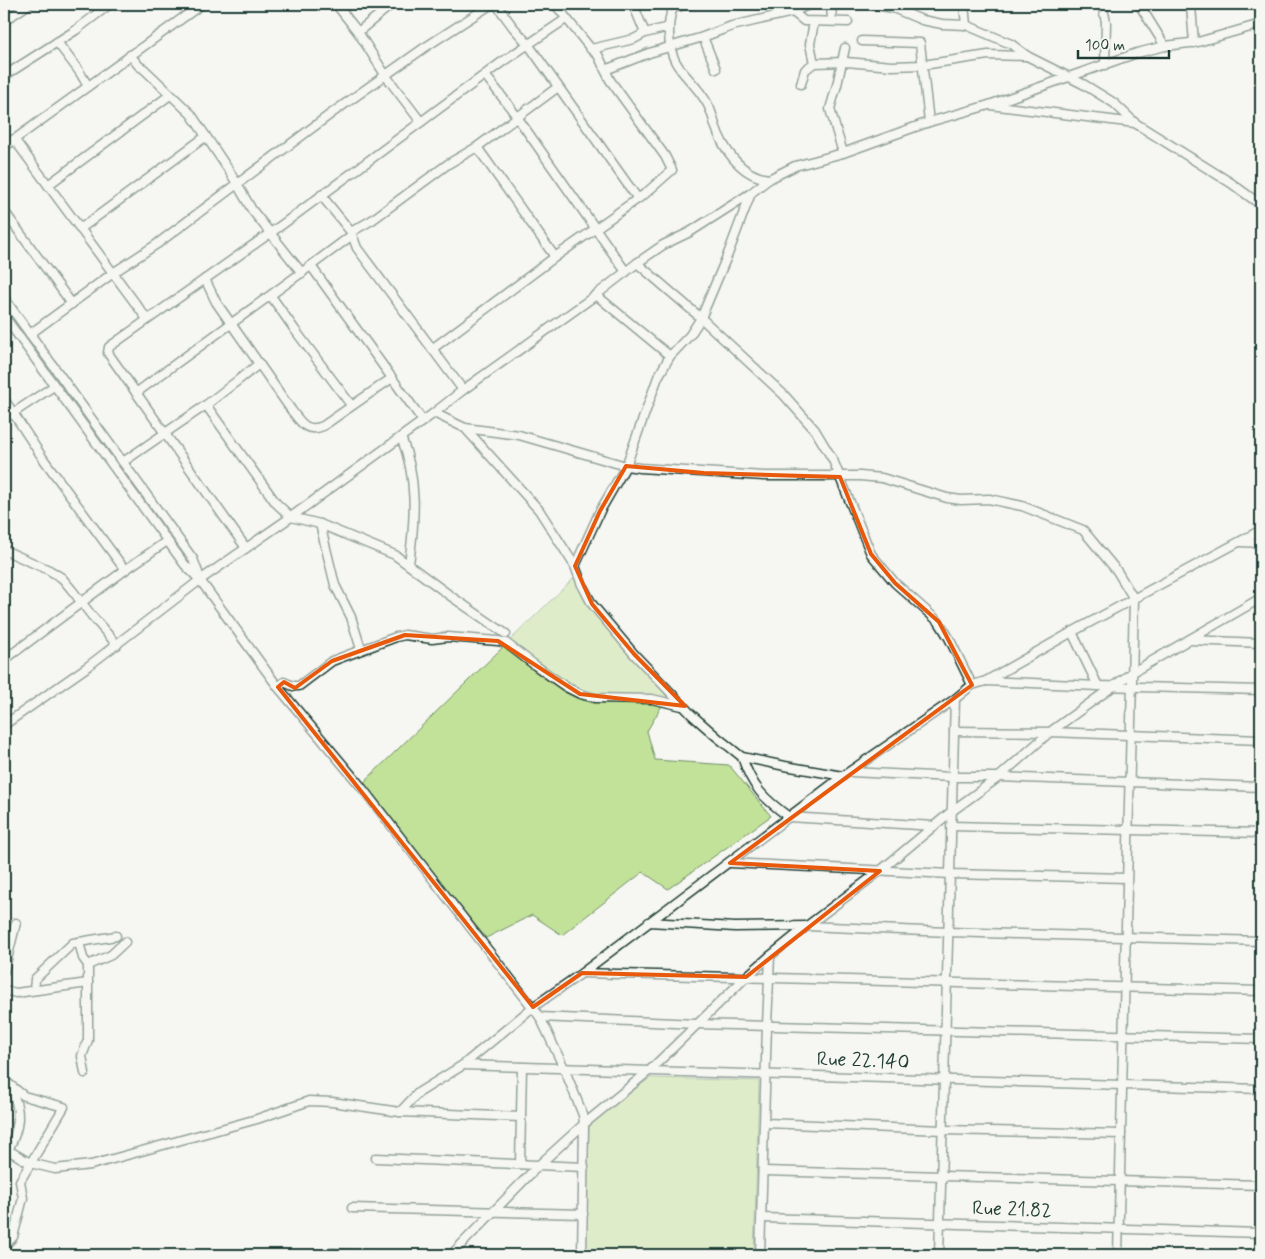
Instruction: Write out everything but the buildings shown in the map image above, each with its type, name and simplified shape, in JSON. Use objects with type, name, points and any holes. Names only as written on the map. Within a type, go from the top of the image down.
[{"type":"street","points":[[4,21],[29,4]]},
{"type":"street","points":[[4,76],[57,42],[110,4]]},
{"type":"street","points":[[4,147],[202,4]]},
{"type":"street","points":[[336,4],[358,32],[386,76],[421,122]]},
{"type":"street","points":[[358,32],[392,4]]},
{"type":"street","points":[[30,334],[386,76],[492,4]]},
{"type":"street","points":[[496,4],[528,44],[638,199]]},
{"type":"street","points":[[432,349],[555,257],[653,188],[672,170],[665,156],[618,92],[598,55],[555,4]]},
{"type":"street","points":[[633,4],[645,33]]},
{"type":"street","points":[[690,4],[673,6],[671,13],[669,27],[670,48],[676,64],[707,102],[726,150],[740,166],[758,178],[769,179]]},
{"type":"street","points":[[782,4],[790,13],[804,22],[848,22]]},
{"type":"street","points":[[605,70],[649,53],[670,48],[732,26],[790,13],[810,4]]},
{"type":"street","points":[[830,4],[832,21]]},
{"type":"street","points":[[870,4],[893,8],[922,20],[942,24],[966,25],[1011,44],[1027,56],[1114,103],[1135,123],[1231,183],[1261,205]]},
{"type":"street","points":[[964,4],[966,25]]},
{"type":"street","points":[[1102,4],[1106,22],[1104,65]]},
{"type":"street","points":[[1139,4],[1165,46]]},
{"type":"street","points":[[1190,4],[1194,43]]},
{"type":"street","points":[[246,548],[136,393],[108,350],[109,347],[270,233],[528,44],[566,19]]},
{"type":"street","points":[[814,22],[810,44],[814,63]]},
{"type":"street","points":[[4,725],[117,644],[200,580],[291,517],[596,295],[637,263],[663,245],[690,232],[769,179],[796,166],[843,153],[929,122],[989,105],[1138,52],[1165,46],[1194,43],[1261,24]]},
{"type":"street","points":[[591,49],[634,39],[645,33],[669,27]]},
{"type":"street","points":[[703,37],[716,69]]},
{"type":"street","points":[[862,41],[919,42],[929,122]]},
{"type":"street","points":[[57,42],[88,86]]},
{"type":"street","points":[[843,153],[830,109],[838,85],[845,48]]},
{"type":"street","points":[[130,55],[139,66],[191,114],[252,210],[302,273]]},
{"type":"street","points":[[802,84],[805,70],[814,63],[842,62],[892,66],[923,65],[988,55],[1027,56]]},
{"type":"street","points":[[485,75],[626,272]]},
{"type":"street","points":[[136,393],[230,323],[272,296],[351,234],[448,164],[477,147],[558,87]]},
{"type":"street","points":[[48,185],[170,95]]},
{"type":"street","points":[[989,105],[1135,123]]},
{"type":"street","points":[[80,229],[205,137]]},
{"type":"street","points":[[14,139],[147,319]]},
{"type":"street","points":[[477,147],[555,257]]},
{"type":"street","points":[[575,566],[600,511],[626,466],[658,377],[670,356],[690,335],[701,318],[751,192]]},
{"type":"street","points":[[321,195],[351,234],[356,248],[463,390]]},
{"type":"street","points":[[4,212],[72,304]]},
{"type":"street","points":[[637,263],[701,318],[784,395],[815,430],[826,446],[840,476],[871,554],[895,583],[939,622],[972,685]]},
{"type":"street","points":[[311,266],[423,421]]},
{"type":"street","points":[[205,279],[210,292],[230,323],[298,419],[311,429],[324,426],[351,405],[392,378]]},
{"type":"street","points":[[596,295],[670,356]]},
{"type":"street","points":[[272,296],[351,405]]},
{"type":"street","points":[[4,298],[194,559],[200,580]]},
{"type":"street","points":[[4,316],[167,541],[185,565],[200,580],[278,688],[357,782],[540,1017],[583,1115],[582,1255]]},
{"type":"street","points":[[123,462],[206,405],[259,364]]},
{"type":"street","points":[[4,419],[54,386]]},
{"type":"street","points":[[4,399],[42,456],[125,570]]},
{"type":"street","points":[[206,405],[276,503],[291,517],[320,524],[390,553],[409,564],[506,634]]},
{"type":"street","points":[[434,413],[465,428],[519,435],[626,466],[704,473],[882,478],[947,498],[961,500],[989,499],[1022,506],[1068,523],[1083,530],[1090,537],[1117,571],[1134,599],[1118,1255]]},
{"type":"street","points":[[465,428],[539,510],[575,566],[592,604],[682,706],[742,756],[843,776]]},
{"type":"street","points":[[401,437],[410,465],[414,489],[409,564]]},
{"type":"street","points":[[320,524],[335,584],[351,617],[361,649]]},
{"type":"street","points":[[400,1112],[418,1093],[463,1065],[533,1007],[730,863],[843,776],[955,699],[972,685],[986,680],[1261,530]]},
{"type":"street","points":[[4,660],[167,541]]},
{"type":"street","points":[[1241,542],[1261,543]]},
{"type":"street","points":[[4,550],[52,571],[62,578],[117,644]]},
{"type":"street","points":[[451,1255],[539,1165],[584,1124],[649,1071],[770,956],[880,871],[952,811],[999,777],[1050,732],[1112,686],[1132,672],[1261,598]]},
{"type":"street","points":[[1072,632],[1098,686]]},
{"type":"street","points":[[278,688],[284,682],[296,686],[303,684],[332,661],[361,649],[405,635],[506,643],[558,682],[580,694],[595,698],[635,698],[682,706]]},
{"type":"street","points":[[1189,640],[1261,643]]},
{"type":"street","points":[[986,680],[1098,686],[1261,690]]},
{"type":"street","points":[[939,1255],[955,699]]},
{"type":"street","points":[[954,731],[1050,732],[1261,740]]},
{"type":"street","points":[[742,756],[748,775],[758,790],[772,805],[789,817],[934,826]]},
{"type":"street","points":[[850,772],[1261,787]]},
{"type":"street","points":[[952,826],[1261,833]]},
{"type":"street","points":[[730,863],[950,874],[1126,878]]},
{"type":"street","points":[[649,922],[735,927],[807,926],[1261,941]]},
{"type":"street","points":[[4,971],[16,923]]},
{"type":"street","points":[[34,990],[35,980],[72,944],[116,936]]},
{"type":"street","points":[[79,942],[83,958],[88,965],[88,1040],[82,1056],[85,1073]]},
{"type":"street","points":[[88,965],[111,955],[126,942]]},
{"type":"street","points":[[760,1255],[770,956]]},
{"type":"street","points":[[582,973],[1261,991]]},
{"type":"street","points":[[4,990],[16,993],[88,983]]},
{"type":"street","points":[[540,1017],[697,1024],[1261,1039]]},
{"type":"street","name":"Rue 22.140","points":[[463,1065],[944,1081],[1261,1089]]},
{"type":"street","points":[[520,1164],[522,1067]]},
{"type":"street","points":[[6,1081],[17,1101],[19,1123],[18,1130],[6,1150],[30,1163],[55,1169],[91,1165],[232,1126],[309,1101],[332,1102],[400,1112],[521,1117]]},
{"type":"street","points":[[4,1246],[13,1237],[23,1198],[20,1181],[64,1107],[24,1096],[6,1081]]},
{"type":"street","points":[[765,1123],[1121,1134]]},
{"type":"street","points":[[376,1158],[584,1167]]},
{"type":"street","points":[[764,1170],[1261,1185]]},
{"type":"street","points":[[352,1208],[583,1214]]},
{"type":"street","name":"Rue 21.82","points":[[762,1218],[1261,1233]]},
{"type":"street","points":[[332,1253],[375,1255]]},
{"type":"highlighted area","points":[[626,466],[704,473],[840,477],[871,554],[895,583],[939,622],[972,685],[730,863],[880,871],[746,977],[582,973],[533,1007],[278,687],[284,682],[295,688],[332,661],[405,635],[498,641],[580,694],[685,706],[634,654],[592,604],[575,566],[600,511]]},
{"type":"green space","points":[[574,578],[667,697],[647,731],[655,760],[729,765],[771,816],[668,889],[643,872],[562,935],[532,915],[486,938],[361,785]]},
{"type":"green space","points":[[650,1078],[759,1081],[754,1255],[586,1255],[589,1123]]}]
